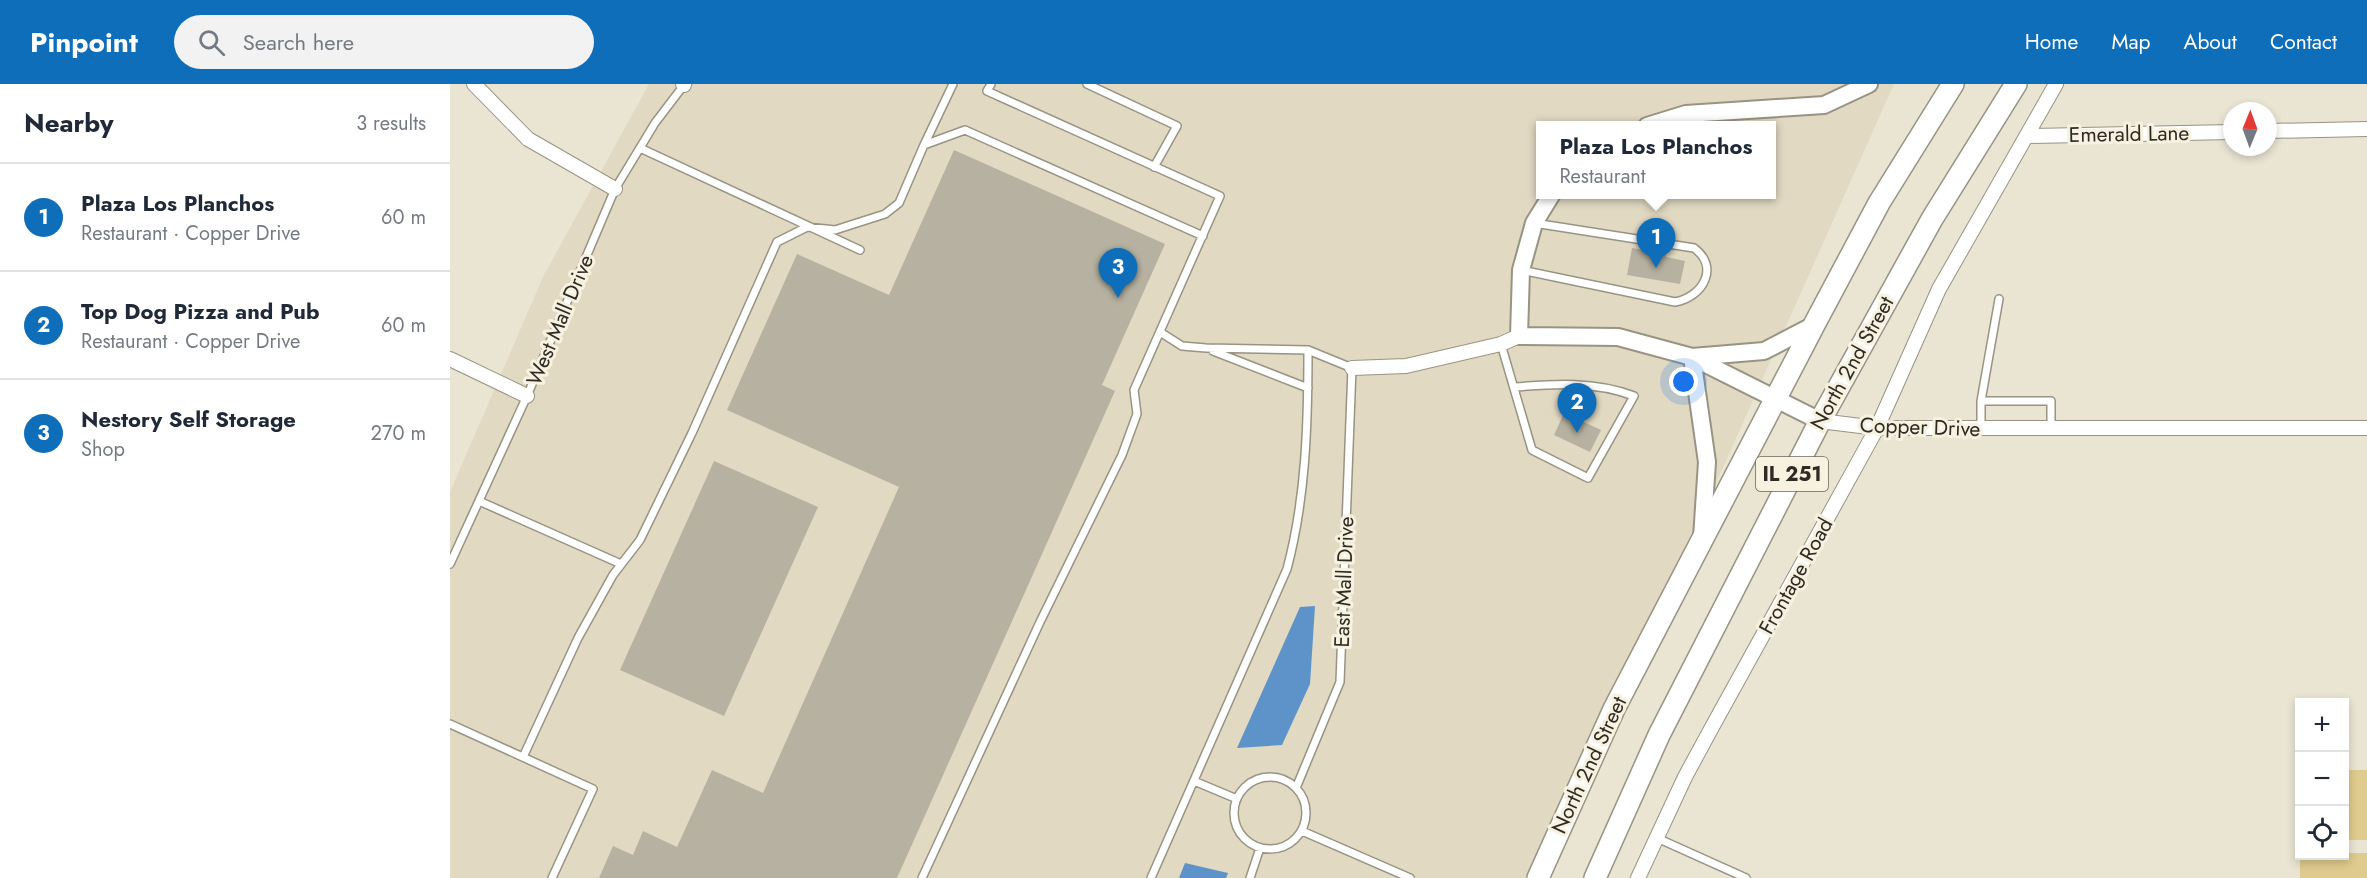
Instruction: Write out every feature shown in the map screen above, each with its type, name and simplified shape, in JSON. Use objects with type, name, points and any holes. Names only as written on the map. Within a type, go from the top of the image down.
[{"type":"main road","name":"North 2nd Street","points":[[1538,878],[1614,709],[1814,325],[1879,203],[1953,84]]},
{"type":"main road","name":"North 2nd Street","points":[[1595,878],[1659,735],[1820,420],[1932,219],[2016,84]]},
{"type":"street","points":[[474,84],[528,138],[615,189]]},
{"type":"street","points":[[1663,121],[1686,114],[1824,105],[1869,84]]},
{"type":"street","name":"Frontage Road","points":[[1638,878],[1711,729],[1877,428],[1939,289],[2056,84]]},
{"type":"street","points":[[2277,131],[2367,129]]},
{"type":"street","name":"Emerald Lane","points":[[2027,136],[2223,132]]},
{"type":"street","points":[[1519,336],[1521,270],[1534,223],[1549,199]]},
{"type":"street","points":[[1701,542],[1707,462],[1692,357],[1764,351],[1814,325]]},
{"type":"street","name":"Copper Drive","points":[[1352,368],[1407,366],[1501,344],[1519,336],[1618,338],[1692,357],[1820,420],[1877,428],[2367,428]]},
{"type":"street","points":[[450,359],[528,396]]},
{"type":"lane","name":"West Mall Drive","points":[[450,564],[528,396],[615,189],[655,123],[684,84]]},
{"type":"lane","points":[[523,757],[578,638],[613,575],[640,540],[692,433],[777,242],[807,227],[835,230],[885,214],[899,203],[953,84]]},
{"type":"lane","points":[[922,878],[1040,622],[1122,455],[1137,414],[1134,390],[1220,196],[987,91],[991,84]]},
{"type":"lane","points":[[1087,84],[1177,126],[1154,167]]},
{"type":"lane","points":[[924,145],[965,130],[1203,236]]},
{"type":"lane","points":[[640,148],[860,250]]},
{"type":"lane","points":[[1521,270],[1675,302],[1688,299],[1697,293],[1704,283],[1707,268],[1703,255],[1694,248],[1534,223]]},
{"type":"lane","points":[[1981,429],[1981,401],[1999,299]]},
{"type":"lane","points":[[1160,332],[1182,346],[1308,350],[1352,368]]},
{"type":"lane","points":[[1501,344],[1532,450],[1588,478],[1634,396],[1618,390],[1587,385],[1556,383],[1514,387]]},
{"type":"lane","points":[[1206,348],[1308,388]]},
{"type":"lane","points":[[1151,878],[1287,569],[1297,532],[1308,388],[1308,350]]},
{"type":"lane","name":"East Mall Drive","points":[[1296,788],[1340,682],[1352,368]]},
{"type":"lane","points":[[1981,401],[2051,400],[2051,429]]},
{"type":"lane","points":[[479,501],[621,564]]},
{"type":"lane","points":[[450,724],[593,789],[552,878]]},
{"type":"lane","points":[[1275,777],[1296,788],[1306,808],[1306,820],[1302,831],[1284,847],[1260,848],[1249,842],[1238,828],[1234,811],[1243,789],[1252,782],[1275,777]]},
{"type":"lane","points":[[1194,781],[1237,799]]},
{"type":"lane","points":[[1302,831],[1410,878]]},
{"type":"lane","points":[[1657,838],[1746,878]]},
{"type":"lane","points":[[1250,878],[1260,848]]},
{"type":"shaded area","points":[[649,84],[1894,84],[1540,878],[450,878],[450,492],[544,275]]},
{"type":"shaded area","points":[[2349,770],[2367,770],[2367,840],[2349,840]]},
{"type":"shaded area","points":[[2349,853],[2367,853],[2367,878],[2300,878],[2300,860],[2349,860]]},
{"type":"water","points":[[1315,606],[1310,684],[1282,745],[1237,748],[1300,607]]},
{"type":"water","points":[[1185,863],[1228,873],[1226,878],[1179,878]]},
{"type":"building","points":[[954,150],[1165,244],[1102,385],[1115,391],[897,878],[599,878],[613,846],[633,855],[643,831],[677,847],[712,770],[763,793],[899,487],[727,410],[797,254],[889,295]]},
{"type":"building","points":[[1632,248],[1666,254],[1666,257],[1685,261],[1680,284],[1627,275]]},
{"type":"building","points":[[1564,413],[1601,430],[1590,452],[1554,435]]},
{"type":"building","points":[[714,461],[818,507],[724,716],[620,670]]},
{"type":"place","name":"Plaza Los Planchos","points":[[1656,268]]},
{"type":"place","name":"Nestory Self Storage","points":[[1118,298]]},
{"type":"place","name":"Top Dog Pizza and Pub","points":[[1577,433]]}]
